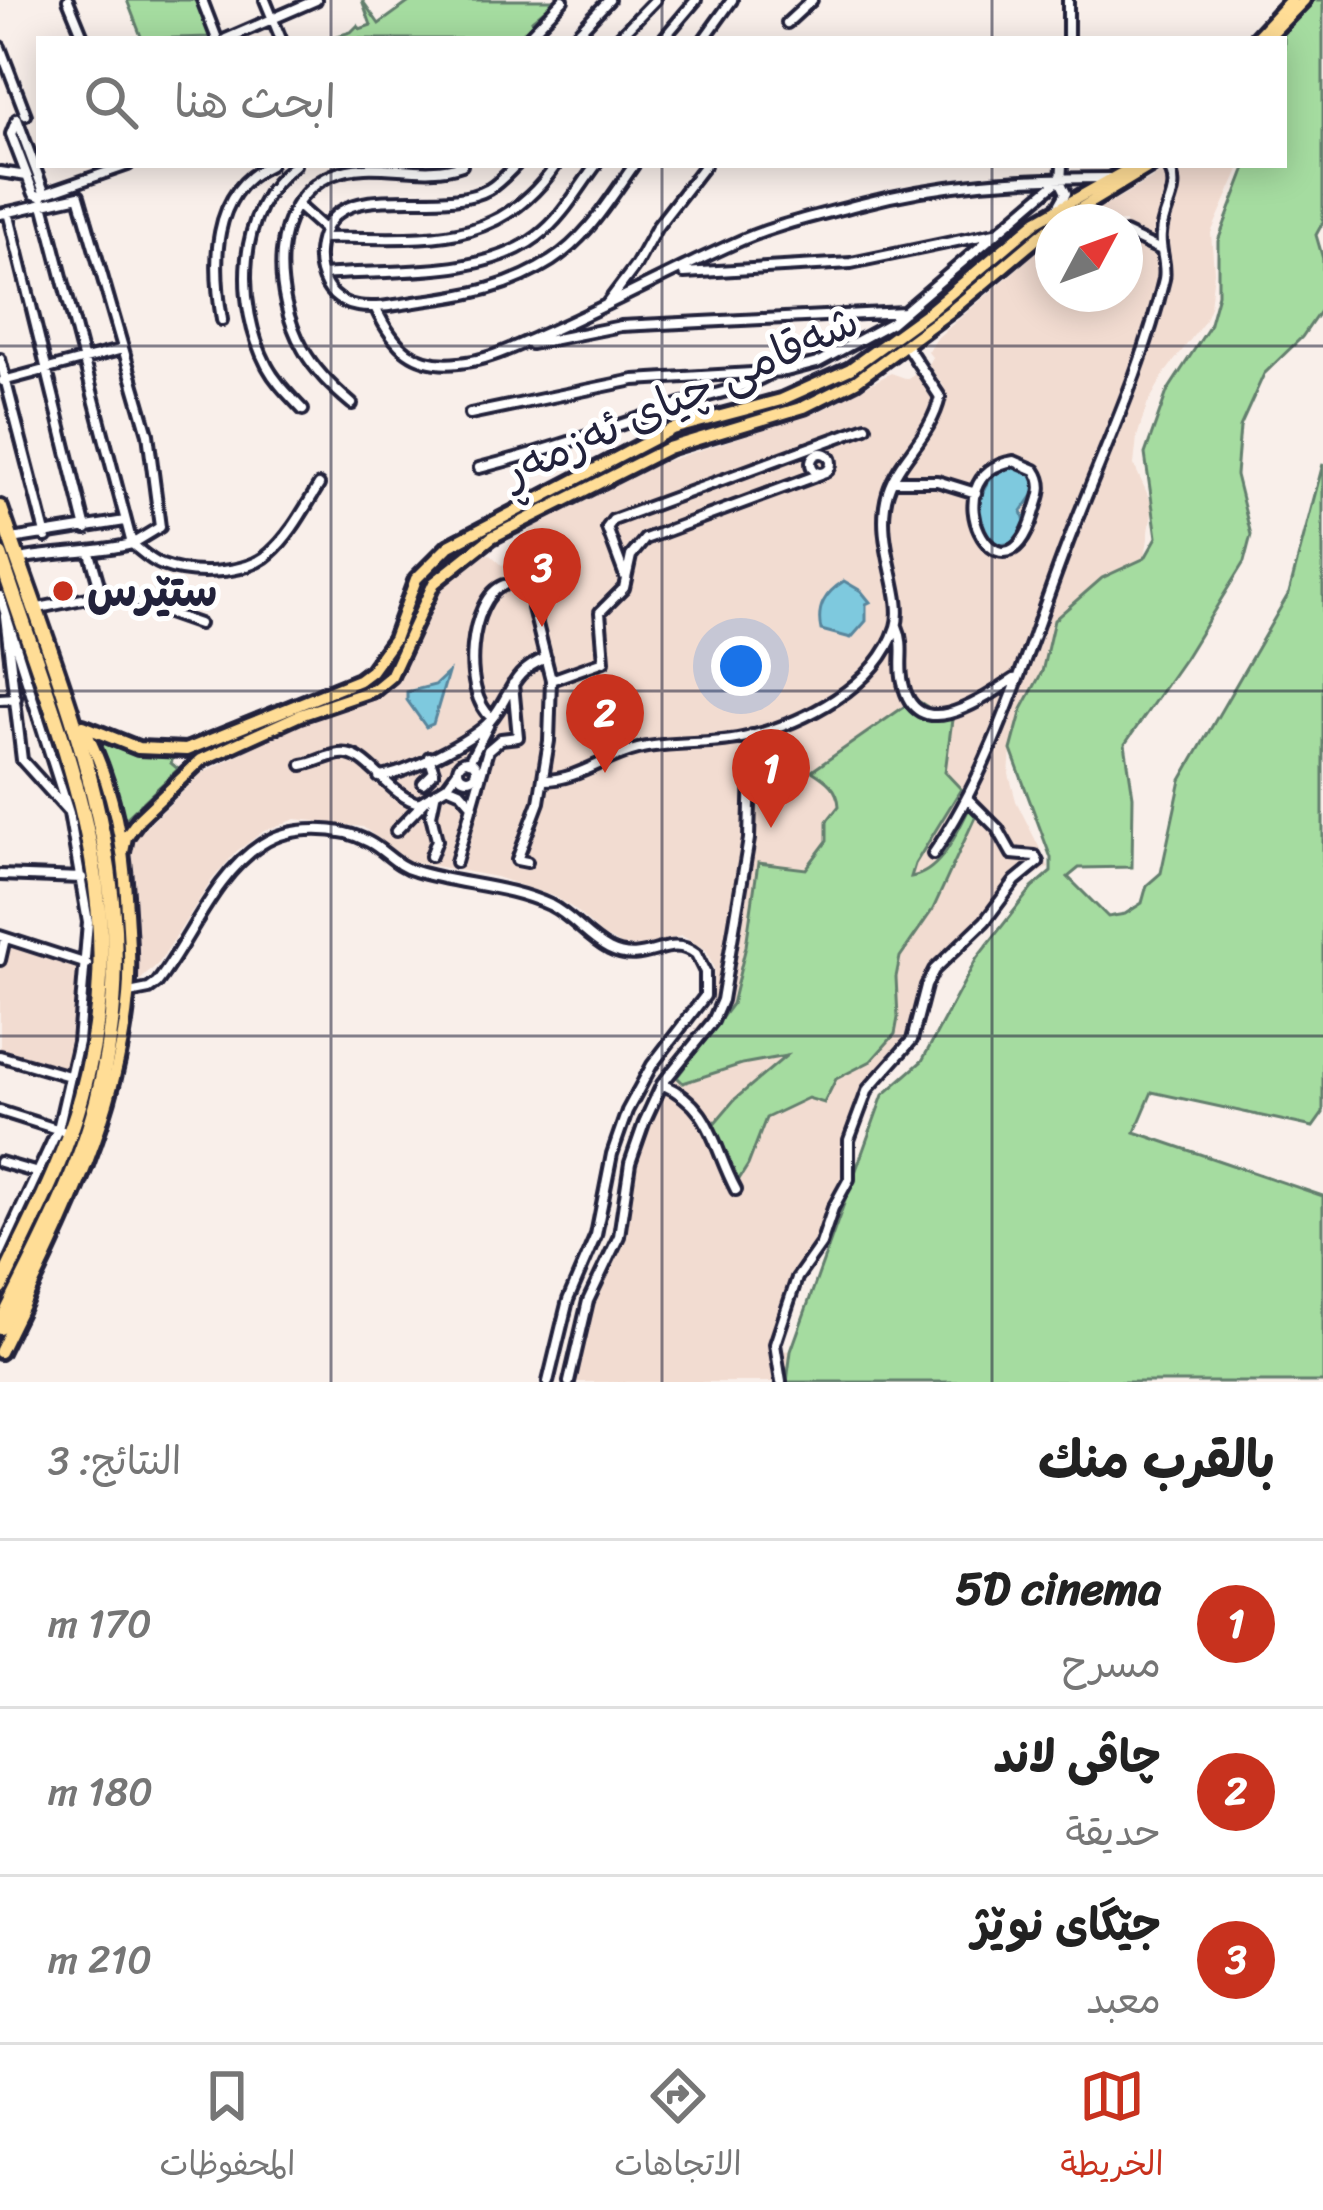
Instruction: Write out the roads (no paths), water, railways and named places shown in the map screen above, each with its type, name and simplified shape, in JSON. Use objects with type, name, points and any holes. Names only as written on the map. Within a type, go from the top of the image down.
[{"type":"highway","points":[[0,508],[111,831],[116,938],[112,1025],[97,1103],[44,1231]]},
{"type":"highway","points":[[0,557],[7,608],[76,785],[100,894],[101,961],[97,1015],[82,1095],[64,1131],[17,1272],[17,1292],[0,1327]]},
{"type":"highway","points":[[116,938],[129,987]]},
{"type":"highway","points":[[0,1287],[68,1206]]},
{"type":"highway","points":[[0,1287],[17,1292]]},
{"type":"main road","points":[[1258,36],[1291,0]]},
{"type":"main road","points":[[1269,36],[1304,0]]},
{"type":"main road","name":"شەقامی چیای ئەزمەڕ","points":[[1085,204],[1133,168]]},
{"type":"main road","name":"شەقامی چیای ئەزمەڕ","points":[[1065,204],[1146,168]]},
{"type":"main road","name":"شەقامی چیای ئەزمەڕ","points":[[83,726],[138,748],[179,751],[365,676],[394,639],[413,584],[449,546],[672,430],[810,388],[876,353],[1035,225]]},
{"type":"main road","name":"شەقامی چیای ئەزمەڕ","points":[[123,852],[135,824],[188,770],[238,741],[374,690],[391,676],[438,578],[506,528],[677,444],[804,407],[869,373],[1035,240]]},
{"type":"main road","points":[[0,1352],[68,1206],[102,1114],[129,987],[123,852],[111,831],[100,765],[83,726],[70,711]]},
{"type":"main road","points":[[179,751],[188,770]]},
{"type":"street","points":[[68,0],[83,36]]},
{"type":"street","points":[[202,0],[216,36]]},
{"type":"street","points":[[266,0],[280,36]]},
{"type":"street","points":[[529,36],[563,0]]},
{"type":"street","points":[[575,36],[609,0]]},
{"type":"street","points":[[620,36],[655,0]]},
{"type":"street","points":[[665,36],[695,0]]},
{"type":"street","points":[[706,36],[732,0]]},
{"type":"street","points":[[787,23],[812,0]]},
{"type":"street","points":[[1068,0],[1068,36]]},
{"type":"street","points":[[234,36],[313,1]]},
{"type":"street","points":[[0,47],[34,150]]},
{"type":"street","points":[[17,559],[132,544],[160,527],[148,434],[79,196],[35,196],[11,134],[22,117],[36,111]]},
{"type":"street","points":[[38,168],[132,544],[159,565],[181,570],[254,564],[277,546],[319,484]]},
{"type":"street","points":[[86,529],[4,213],[121,168]]},
{"type":"street","points":[[222,320],[217,266],[223,217],[236,192],[265,168]]},
{"type":"street","points":[[268,168],[278,179]]},
{"type":"street","points":[[291,168],[261,203],[252,228],[249,292],[265,362],[303,410]]},
{"type":"street","points":[[352,404],[313,365],[289,317],[282,283],[283,243],[297,205],[312,187],[340,172],[419,168]]},
{"type":"street","points":[[513,168],[492,188],[476,195],[354,205],[339,213],[324,234],[319,257],[322,275],[343,302],[376,309],[476,295],[537,270],[584,235],[632,168]]},
{"type":"street","points":[[297,205],[324,234],[434,236],[473,230],[521,206],[553,168]]},
{"type":"street","points":[[322,275],[468,266],[507,254],[549,226],[594,168]]},
{"type":"street","points":[[605,307],[703,168]]},
{"type":"street","points":[[1059,204],[1066,189],[1063,168]]},
{"type":"street","points":[[933,854],[968,799],[994,741],[1153,315],[1164,277],[1161,232],[1174,182],[1168,168]]},
{"type":"street","points":[[0,172],[27,176]]},
{"type":"street","points":[[470,415],[634,380],[807,366],[872,336],[1061,178]]},
{"type":"street","points":[[376,309],[393,341],[412,358],[459,364],[605,307],[737,242],[901,192],[1005,179],[1117,182]]},
{"type":"street","points":[[1043,193],[1066,189]]},
{"type":"street","points":[[676,274],[851,263],[997,232]]},
{"type":"street","points":[[1143,241],[1162,250]]},
{"type":"street","points":[[512,347],[621,326],[905,311]]},
{"type":"street","points":[[906,345],[940,397],[927,433],[892,481],[883,526],[903,645],[903,684],[923,710],[955,714],[1015,678]]},
{"type":"street","points":[[3,381],[123,349]]},
{"type":"street","points":[[0,359],[46,536]]},
{"type":"street","points":[[807,366],[810,388]]},
{"type":"street","points":[[794,370],[810,388]]},
{"type":"street","points":[[479,467],[582,441],[772,372]]},
{"type":"street","points":[[627,582],[607,528],[613,520],[866,428]]},
{"type":"street","points":[[1018,462],[1035,470],[1042,490],[1022,544],[1004,551],[983,542],[975,524],[976,493],[985,477],[1004,463],[1018,462]]},
{"type":"street","points":[[550,680],[604,661],[600,612],[627,582],[631,556],[645,539],[821,474]]},
{"type":"street","points":[[892,481],[937,481],[976,493]]},
{"type":"street","points":[[12,543],[18,538],[125,521]]},
{"type":"street","points":[[90,553],[102,595]]},
{"type":"street","points":[[492,719],[476,699],[472,651],[486,603],[493,590],[504,585]]},
{"type":"street","points":[[34,608],[102,595],[137,600],[199,624]]},
{"type":"street","points":[[0,596],[69,813],[83,878],[87,964],[64,1131],[4,1234],[0,1254]]},
{"type":"street","points":[[7,608],[3,657],[16,698],[22,760],[69,813]]},
{"type":"street","points":[[527,862],[518,860],[544,779],[550,680],[533,608]]},
{"type":"street","points":[[544,779],[566,780],[644,747],[752,735],[805,714],[849,689],[874,665],[897,625]]},
{"type":"street","points":[[469,762],[522,669],[546,658]]},
{"type":"street","points":[[456,862],[490,747],[501,739],[518,737],[513,683]]},
{"type":"street","points":[[0,699],[16,698]]},
{"type":"street","points":[[379,777],[401,773],[467,741],[492,719]]},
{"type":"street","points":[[569,1382],[588,1301],[619,1236],[630,1162],[662,1084],[713,1022],[722,1000],[749,838],[752,735]]},
{"type":"street","points":[[302,765],[346,754],[363,761],[404,798],[419,803],[430,798]]},
{"type":"street","points":[[423,784],[434,772],[429,757]]},
{"type":"street","points":[[458,771],[464,778],[472,777],[476,770],[469,762]]},
{"type":"street","points":[[396,831],[447,786],[462,763],[469,762]]},
{"type":"street","points":[[447,786],[474,807]]},
{"type":"street","points":[[430,798],[437,840],[431,856]]},
{"type":"street","points":[[781,1382],[775,1344],[794,1284],[821,1244],[832,1208],[849,1179],[848,1145],[868,1089],[914,1038],[934,970],[986,921],[1015,880],[1038,862],[1035,856],[1012,854],[998,829],[968,799]]},
{"type":"street","points":[[129,987],[157,983],[249,854],[272,838],[297,831],[354,836],[412,871],[525,896],[558,910],[603,945],[625,955],[640,957],[677,946],[696,954],[706,979],[705,996],[652,1065],[627,1111],[612,1154],[596,1235],[568,1300],[548,1382]]},
{"type":"street","points":[[0,875],[83,878]]},
{"type":"street","points":[[0,960],[3,937],[87,964]]},
{"type":"street","points":[[0,1056],[69,1076]]},
{"type":"street","points":[[662,1084],[686,1096],[702,1112],[736,1190]]},
{"type":"street","points":[[0,1112],[64,1131]]},
{"type":"street","points":[[0,1162],[38,1173]]},
{"type":"water","points":[[1015,466],[1033,475],[1038,488],[1022,511],[1026,525],[1021,538],[1000,544],[983,532],[981,500],[995,475]]},
{"type":"water","points":[[844,581],[870,602],[866,621],[851,638],[821,630],[820,622],[824,601]]},
{"type":"water","points":[[448,673],[433,724],[426,727],[407,700],[407,692],[435,685]]},
{"type":"place","name":"ستێرس","points":[[63,591]]},
{"type":"place","name":"جێگای نوێژ","points":[[542,627]]},
{"type":"place","name":"چاڤی لاند","points":[[605,773]]},
{"type":"place","name":"5D cinema","points":[[771,828]]}]
